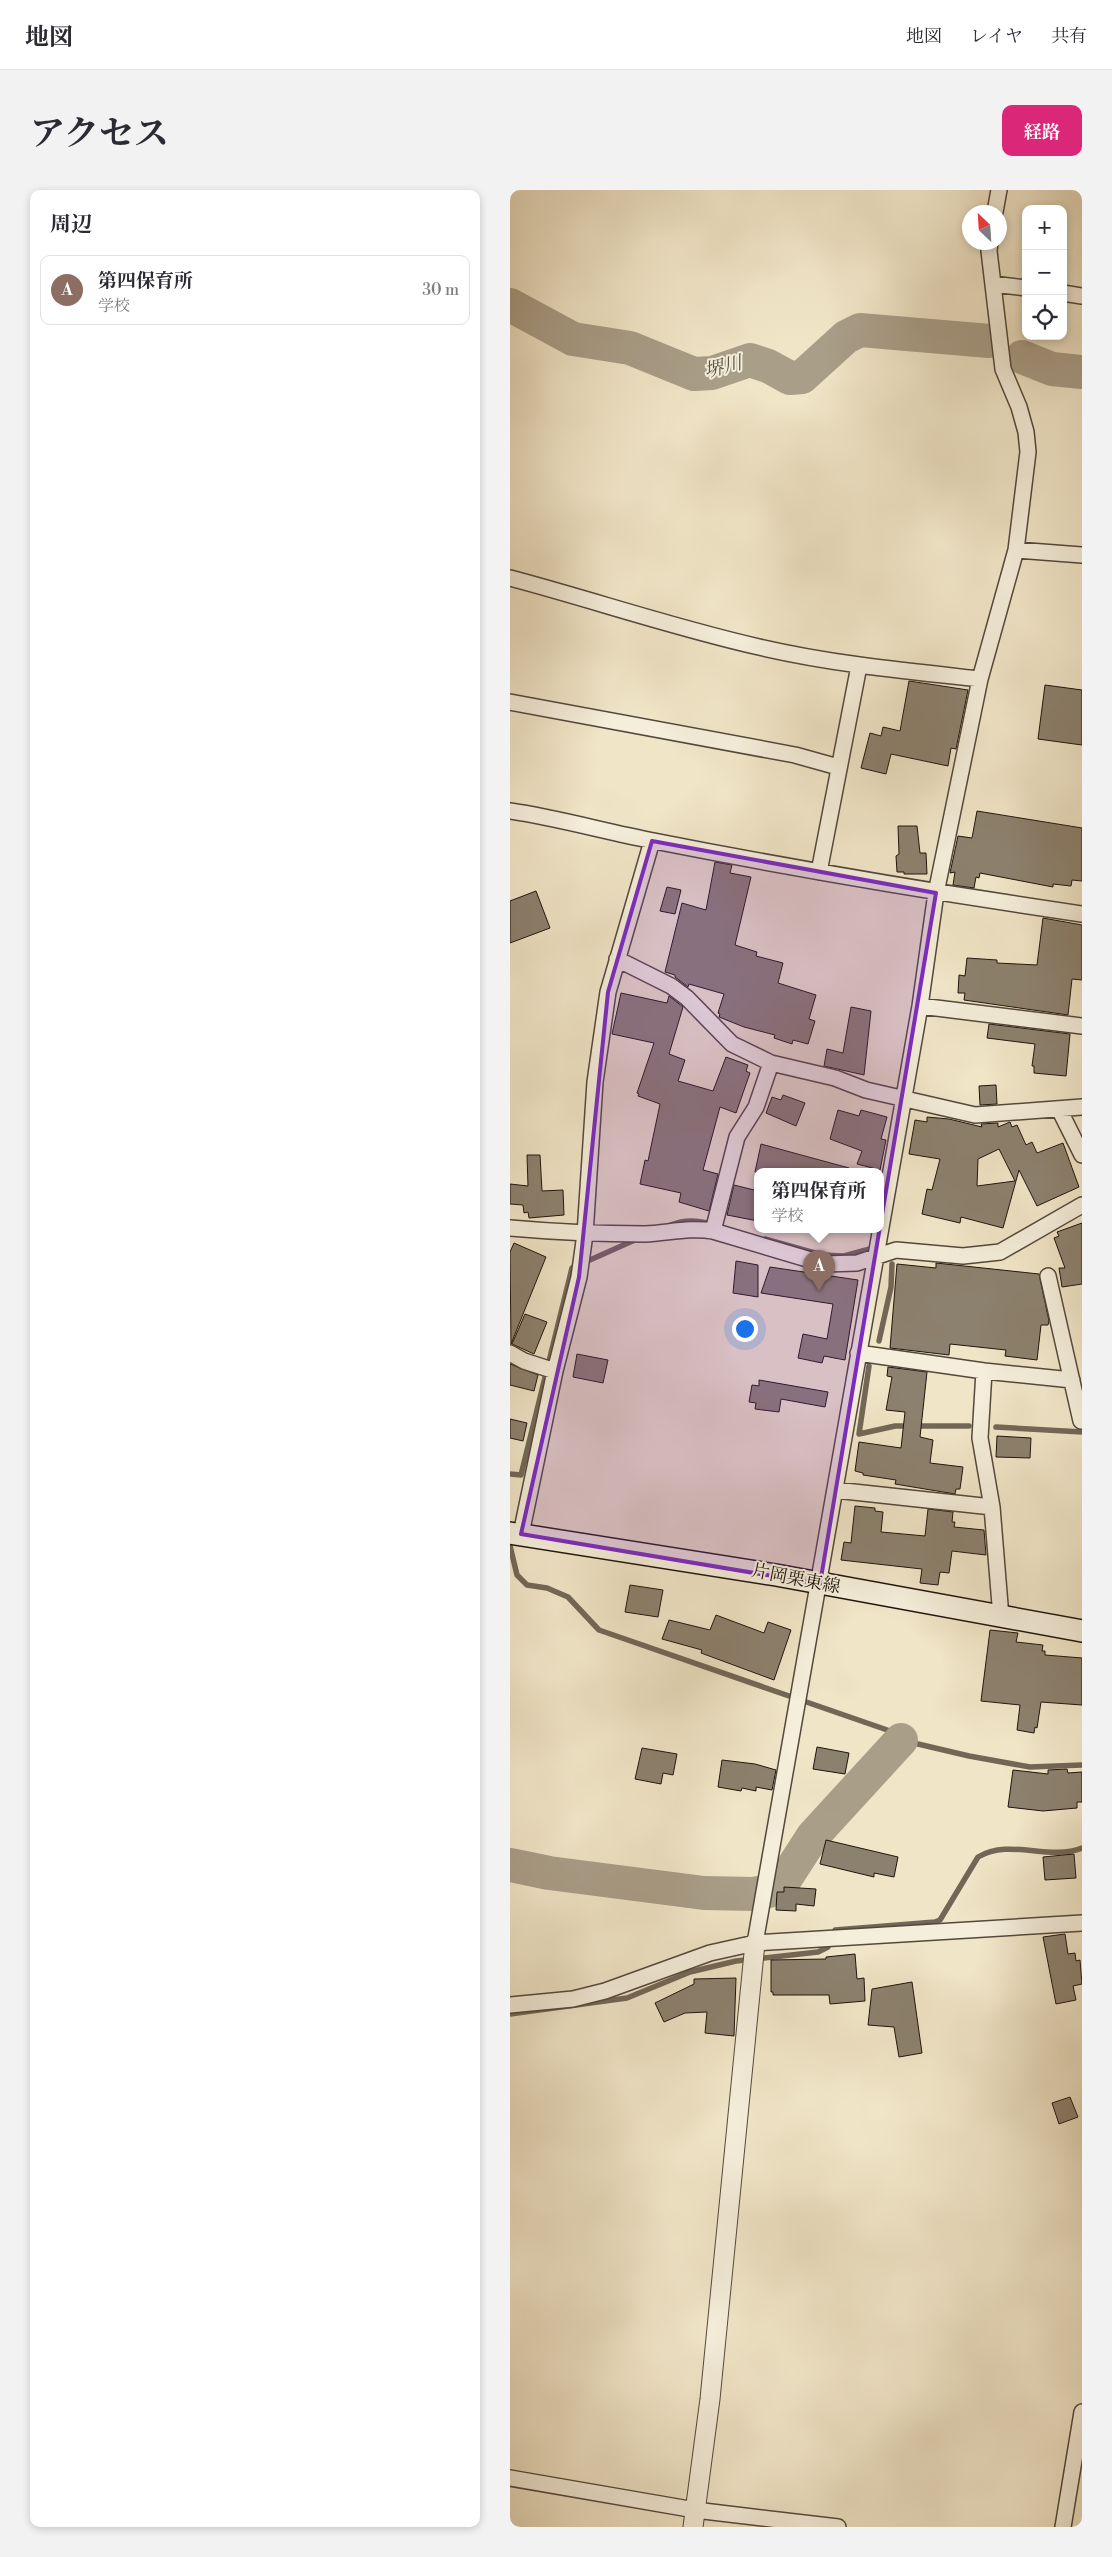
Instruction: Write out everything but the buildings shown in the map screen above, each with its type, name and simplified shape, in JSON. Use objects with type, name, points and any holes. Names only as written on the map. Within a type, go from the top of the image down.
[{"type":"main road","name":"片岡栗東線","points":[[515,1534],[766,1573],[1082,1631]]},
{"type":"street","points":[[996,205],[999,190]]},
{"type":"street","points":[[884,1215],[920,1006],[936,893],[980,679],[1016,550],[1028,452],[1026,432],[1019,407],[1003,369],[989,250]]},
{"type":"street","points":[[993,284],[1022,288]]},
{"type":"street","points":[[1067,294],[1082,296]]},
{"type":"street","points":[[1016,550],[1082,555]]},
{"type":"street","points":[[510,578],[625,612],[759,647],[859,666],[980,679]]},
{"type":"street","points":[[819,872],[859,666]]},
{"type":"street","points":[[510,702],[794,755],[838,767]]},
{"type":"street","points":[[510,811],[652,841],[819,872],[936,893],[1082,914]]},
{"type":"street","points":[[515,1534],[554,1371],[580,1277],[599,1049],[608,992],[652,841]]},
{"type":"street","points":[[617,959],[671,986],[687,998],[732,1044],[770,1063],[834,1078],[866,1090],[975,1115],[1082,1107]]},
{"type":"street","points":[[920,1006],[1082,1026]]},
{"type":"street","points":[[714,1230],[737,1137],[756,1107],[770,1063]]},
{"type":"street","points":[[1060,1109],[1082,1155]]},
{"type":"street","points":[[510,1228],[585,1234],[661,1234],[696,1228],[714,1230],[824,1264],[857,1263],[896,1250],[963,1256],[1000,1252],[1082,1205]]},
{"type":"street","points":[[694,2518],[732,2184],[755,1943],[820,1584],[858,1353],[881,1233]]},
{"type":"street","points":[[1048,1276],[1074,1375],[1081,1421]]},
{"type":"street","points":[[510,1353],[535,1365],[554,1371]]},
{"type":"street","points":[[858,1353],[984,1371],[1074,1375]]},
{"type":"street","points":[[984,1371],[980,1438],[992,1507],[1001,1617]]},
{"type":"street","points":[[835,1490],[992,1507]]},
{"type":"street","points":[[510,2005],[572,1999],[605,1991],[710,1954],[755,1943],[1082,1922]]},
{"type":"street","points":[[1063,2527],[1082,2412]]},
{"type":"street","points":[[510,2478],[694,2518],[838,2527]]},
{"type":"highlighted area","points":[[652,841],[936,893],[820,1584],[521,1534],[579,1277],[608,992]]},
{"type":"waterway","name":"堺川","points":[[510,305],[573,339],[630,348],[694,374],[712,373],[750,360],[768,366],[790,378],[802,377],[846,337],[860,330],[989,341]]},
{"type":"waterway","name":"堺川","points":[[1022,357],[1052,369],[1082,372]]},
{"type":"waterway","points":[[668,1226],[691,1221],[715,1225]]},
{"type":"waterway","points":[[510,1474],[521,1475],[572,1268],[637,1239]]},
{"type":"waterway","points":[[765,1239],[822,1255],[844,1256],[877,1247]]},
{"type":"waterway","points":[[879,1341],[891,1287],[892,1264]]},
{"type":"waterway","points":[[869,1366],[859,1434],[895,1426],[969,1426]]},
{"type":"waterway","points":[[996,1427],[1082,1432]]},
{"type":"waterway","points":[[510,1546],[517,1575],[527,1585],[547,1588],[568,1597],[599,1630],[893,1732],[901,1740],[969,1756],[1030,1767],[1082,1765]]},
{"type":"waterway","points":[[510,1865],[549,1873],[704,1893],[753,1894],[769,1891],[782,1884],[813,1836],[901,1740]]},
{"type":"waterway","points":[[510,2014],[627,1998],[690,1972],[736,1961],[818,1952],[828,1947],[835,1930],[935,1922],[940,1920],[978,1857],[1003,1849],[1056,1852],[1082,1848]]},
{"type":"place","name":"第四保育所","points":[[819,1291]]}]
